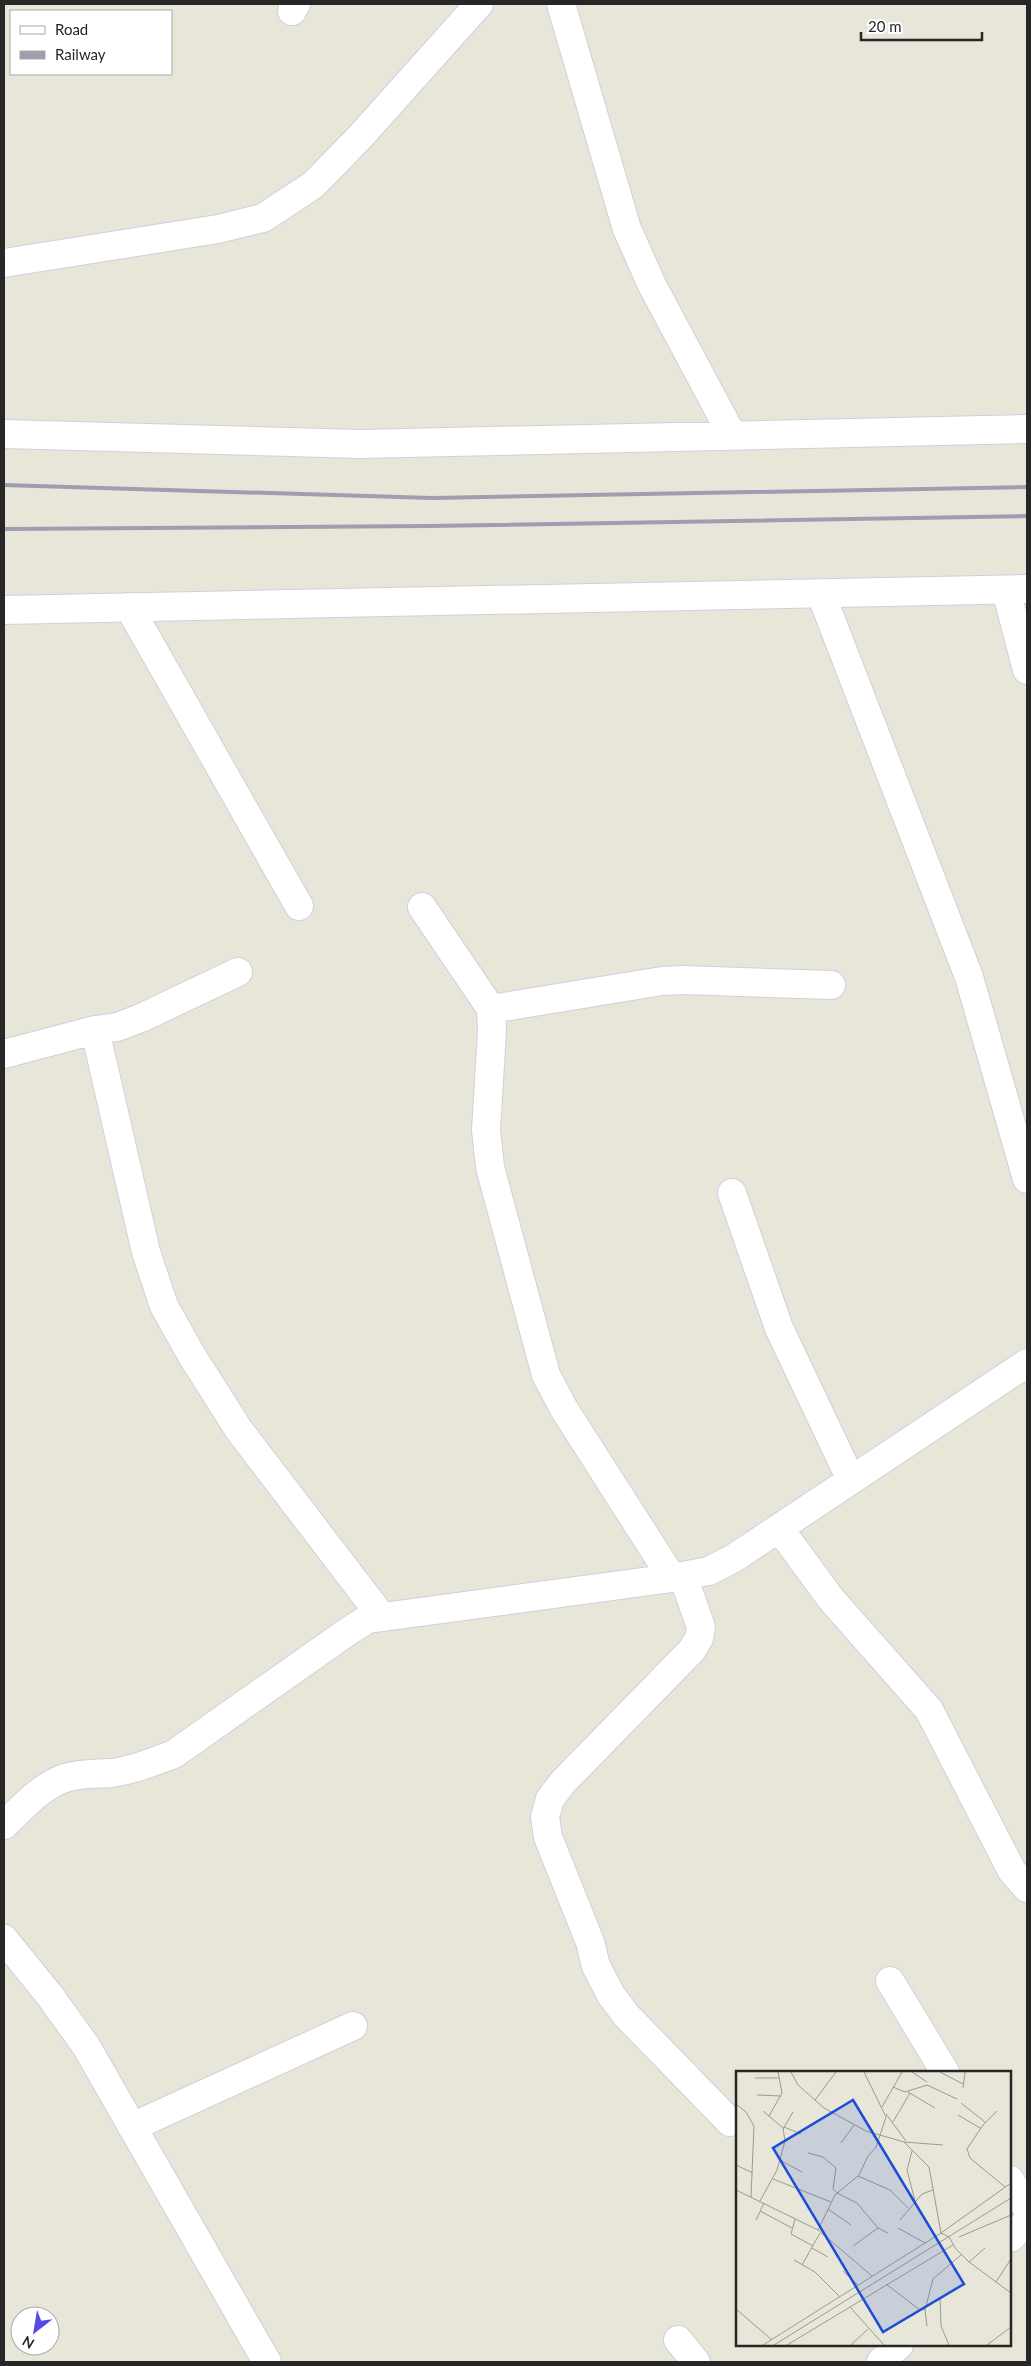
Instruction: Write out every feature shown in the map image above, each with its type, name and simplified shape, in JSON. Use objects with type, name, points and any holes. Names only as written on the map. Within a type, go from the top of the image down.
[{"type":"street","points":[[4,263],[218,229],[263,218],[313,185],[360,137],[479,4]]},
{"type":"street","points":[[561,4],[628,228],[652,286],[732,436]]},
{"type":"street","points":[[4,434],[360,444],[1027,428]]},
{"type":"street","points":[[4,610],[1017,590],[1027,670]]},
{"type":"street","points":[[821,594],[969,977],[1027,1179]]},
{"type":"street","points":[[130,608],[299,906]]},
{"type":"street","points":[[422,907],[491,1009],[492,1031],[486,1130],[490,1167],[546,1374],[564,1409],[678,1577],[701,1626],[700,1638],[692,1650],[563,1782],[550,1800],[545,1817],[548,1837],[590,1942],[596,1966],[611,1995],[626,2015],[730,2122]]},
{"type":"street","points":[[4,1054],[95,1030],[116,1027],[141,1018],[238,972]]},
{"type":"street","points":[[491,1009],[683,980],[831,985]]},
{"type":"street","points":[[95,1030],[146,1252],[164,1306],[192,1356],[239,1430],[382,1617]]},
{"type":"street","points":[[732,1193],[779,1328],[851,1480]]},
{"type":"street","points":[[4,1825],[45,1788],[64,1779],[83,1774],[112,1773],[145,1766],[174,1754],[368,1619],[678,1577],[709,1571],[734,1558],[1027,1363]]},
{"type":"street","points":[[779,1528],[831,1599],[929,1710],[1012,1871],[1027,1888]]},
{"type":"street","points":[[4,1939],[50,1996],[86,2046],[267,2362]]},
{"type":"street","points":[[890,1981],[944,2071]]},
{"type":"street","points":[[132,2127],[353,2026]]},
{"type":"street","points":[[1011,2182],[1027,2209]]},
{"type":"street","points":[[1011,2237],[1027,2222]]},
{"type":"street","points":[[678,2340],[696,2362]]},
{"type":"street","points":[[881,2362],[898,2346]]},
{"type":"railway","points":[[4,485],[432,498],[1027,487]]},
{"type":"railway","points":[[4,529],[429,526],[1027,516]]}]
